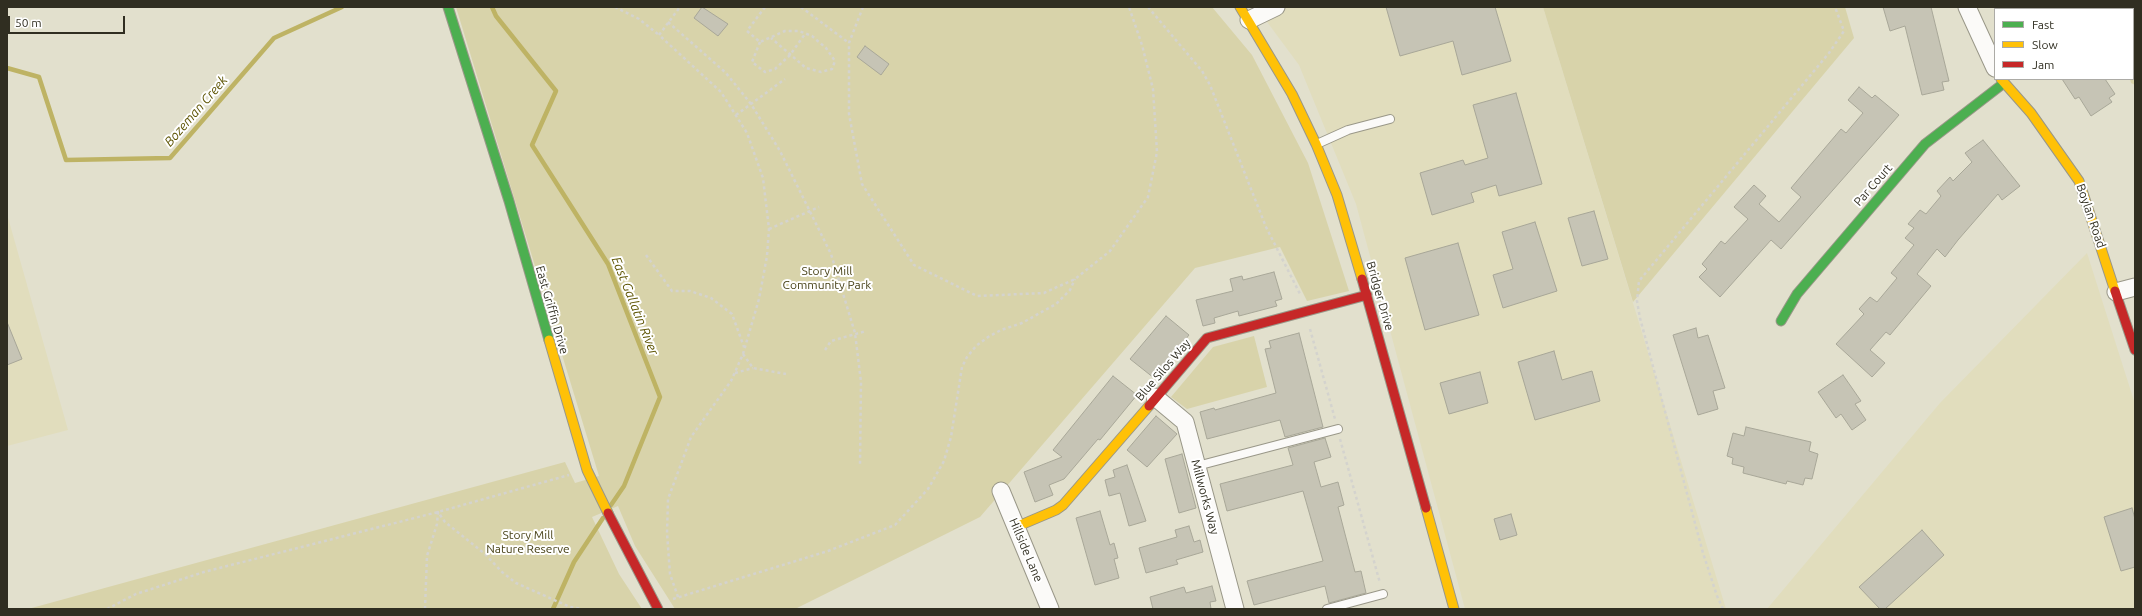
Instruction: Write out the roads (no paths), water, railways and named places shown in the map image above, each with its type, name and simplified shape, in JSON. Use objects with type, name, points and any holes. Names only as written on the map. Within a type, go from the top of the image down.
[{"type":"street","name":"East Griffin Drive","points":[[448,7],[506,194],[587,470],[614,527],[656,607]]},
{"type":"street","points":[[1245,13],[1276,7]]},
{"type":"street","points":[[1967,7],[1994,66]]},
{"type":"street","name":"Bridger Drive","points":[[1245,13],[1292,94],[1316,144],[1346,222],[1454,609]]},
{"type":"street","name":"Boylan Road","points":[[2003,81],[2032,113],[2079,181],[2135,350]]},
{"type":"street","name":"Par Court","points":[[1781,321],[1797,294],[1924,144],[2003,81]]},
{"type":"street","points":[[2116,292],[2135,287]]},
{"type":"street","name":"Blue Silos Way","points":[[1016,527],[1056,510],[1063,505],[1207,338],[1367,295]]},
{"type":"street","name":"Millworks Way","points":[[1155,397],[1185,422],[1235,609]]},
{"type":"street","name":"Hillside Lane","points":[[1001,491],[1050,609]]},
{"type":"lane","points":[[1316,144],[1348,130],[1390,119]]},
{"type":"lane","points":[[1197,466],[1338,429]]},
{"type":"lane","points":[[1327,609],[1383,594]]},
{"type":"waterway","name":"Bozeman Creek","points":[[7,68],[39,77],[66,160],[170,158],[274,38],[342,7]]},
{"type":"waterway","name":"East Gallatin River","points":[[492,7],[496,16],[556,91],[532,145],[608,264],[660,397],[624,486],[611,505]]},
{"type":"waterway","name":"East Gallatin River","points":[[553,609],[574,562],[603,518]]},
{"type":"park label","name":"Story Mill Community Park","points":[[827,278]]},
{"type":"park label","name":"Story Mill Nature Reserve","points":[[528,542]]}]
